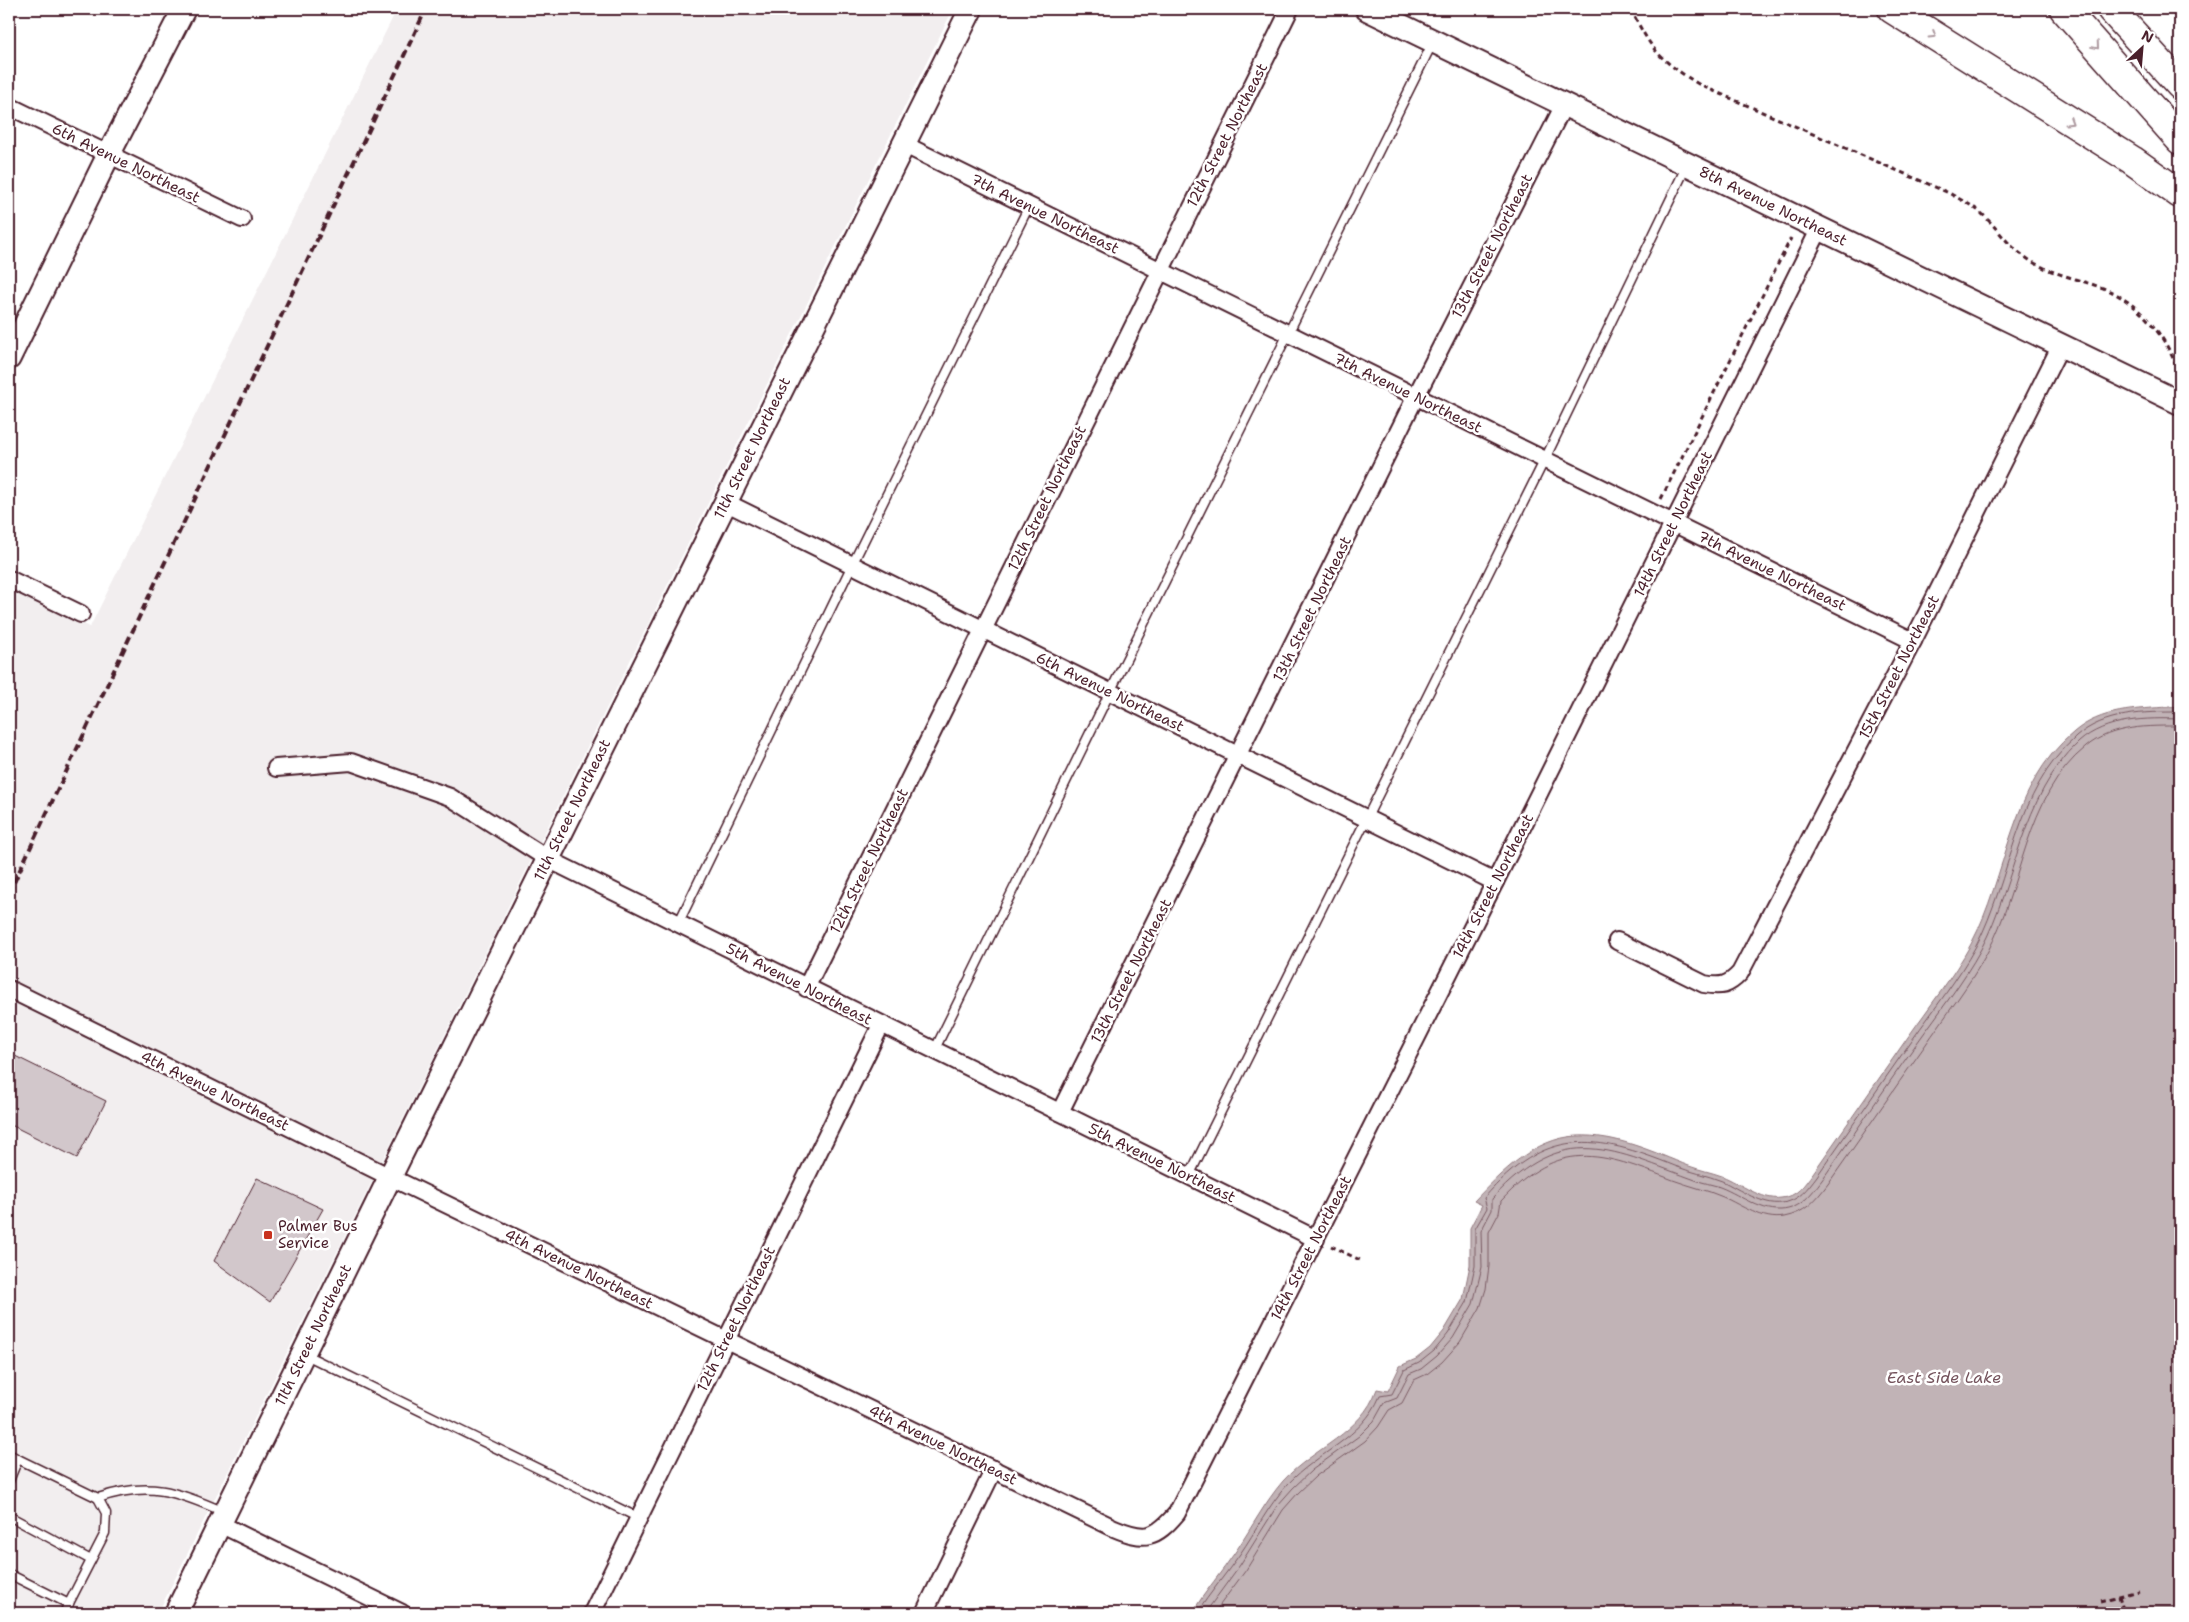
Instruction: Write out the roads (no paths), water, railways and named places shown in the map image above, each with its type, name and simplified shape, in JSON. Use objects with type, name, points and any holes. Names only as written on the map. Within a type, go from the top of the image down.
[{"type":"highway","points":[[1892,9],[2132,160],[2180,194]]},
{"type":"highway","points":[[2064,9],[2180,140]]},
{"type":"highway","points":[[2112,9],[2180,85]]},
{"type":"street","points":[[11,349],[108,154],[184,9]]},
{"type":"street","name":"11th Street Northeast","points":[[176,1613],[390,1177],[971,9]]},
{"type":"street","name":"12th Street Northeast","points":[[806,988],[1290,9]]},
{"type":"street","name":"8th Avenue Northeast","points":[[1367,9],[1687,164],[1817,235],[2061,346],[2180,403]]},
{"type":"street","name":"13th Street Northeast","points":[[1060,1112],[1239,756],[1416,396],[1564,105]]},
{"type":"street","name":"6th Avenue Northeast","points":[[9,106],[242,220]]},
{"type":"street","name":"7th Avenue Northeast","points":[[903,144],[1913,641]]},
{"type":"street","name":"14th Street Northeast","points":[[1153,1535],[1164,1528],[1177,1513],[1495,882],[1817,235]]},
{"type":"street","name":"15th Street Northeast","points":[[1617,941],[1704,984],[1718,986],[1730,984],[1746,964],[1821,814],[1913,641],[2061,346]]},
{"type":"street","name":"6th Avenue Northeast","points":[[725,502],[1495,882]]},
{"type":"street","points":[[9,579],[81,614]]},
{"type":"street","name":"5th Avenue Northeast","points":[[276,768],[351,762],[450,797],[548,859],[1316,1239]]},
{"type":"street","name":"4th Avenue Northeast","points":[[9,989],[390,1177],[1114,1528],[1131,1535],[1153,1535]]},
{"type":"street","name":"12th Street Northeast","points":[[592,1613],[881,1025]]},
{"type":"street","points":[[924,1613],[994,1469]]},
{"type":"street","points":[[223,1519],[402,1613]]},
{"type":"lane","points":[[934,1051],[1433,41]]},
{"type":"lane","points":[[1189,1176],[1544,459],[1687,164]]},
{"type":"lane","points":[[678,924],[852,564],[1029,206]]},
{"type":"lane","points":[[303,1354],[639,1518]]},
{"type":"lane","points":[[9,1454],[98,1498],[106,1513],[105,1533],[64,1613]]},
{"type":"lane","points":[[9,1481],[18,1459]]},
{"type":"lane","points":[[98,1498],[123,1490],[154,1489],[191,1497],[223,1519]]},
{"type":"lane","points":[[9,1516],[91,1560]]},
{"type":"lane","points":[[9,1574],[69,1604]]},
{"type":"water","name":"East Side Lake","points":[[2170,707],[2180,708],[2180,1613],[1192,1613],[1236,1551],[1270,1497],[1283,1481],[1295,1469],[1336,1439],[1360,1418],[1370,1404],[1377,1389],[1388,1391],[1400,1366],[1416,1359],[1430,1348],[1444,1331],[1463,1299],[1470,1265],[1470,1228],[1482,1205],[1474,1201],[1495,1179],[1533,1150],[1547,1143],[1561,1138],[1592,1136],[1634,1145],[1689,1166],[1722,1176],[1766,1197],[1781,1198],[1796,1193],[1813,1173],[1941,992],[1971,944],[1994,889],[2023,804],[2036,778],[2052,753],[2084,724],[2096,719],[2119,712]]},
{"type":"railway","points":[[9,893],[426,9]]},
{"type":"place","name":"Palmer Bus Service","points":[[268,1235]]}]
